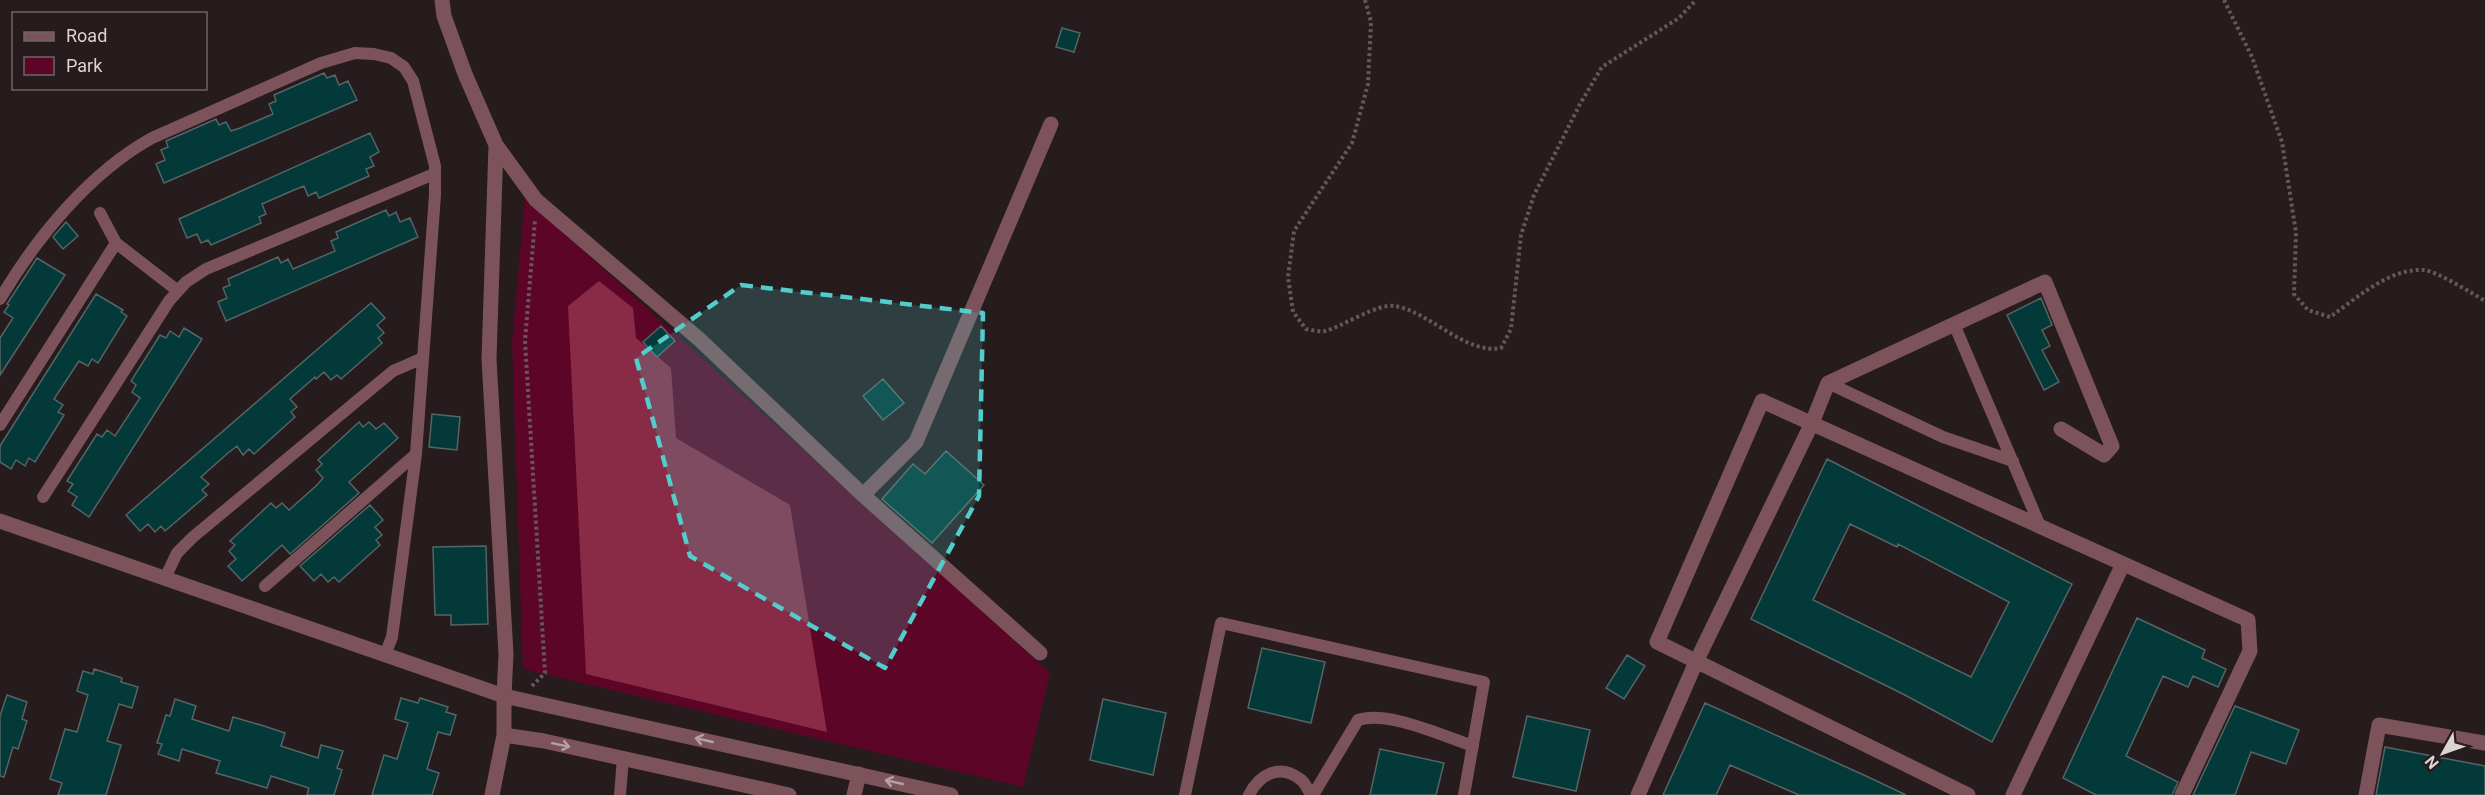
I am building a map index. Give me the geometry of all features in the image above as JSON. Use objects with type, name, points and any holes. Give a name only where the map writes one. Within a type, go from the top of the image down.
[{"type":"street","points":[[442,0],[444,16],[465,74],[496,145],[536,200],[699,339],[863,495],[1040,652]]},
{"type":"street","points":[[863,495],[916,442],[1051,124]]},
{"type":"street","points":[[492,795],[511,698],[506,654],[489,359],[496,145]]},
{"type":"street","points":[[1638,795],[1696,662],[1812,423],[1828,383],[2045,282],[2112,446],[2104,455],[2061,429]]},
{"type":"street","points":[[1968,795],[1657,642],[1762,401],[2248,620],[2250,651],[2182,795]]},
{"type":"street","points":[[0,521],[511,698],[951,795]]},
{"type":"street","points":[[2013,795],[2124,564]]},
{"type":"street","points":[[2366,795],[2379,725],[2485,743]]},
{"type":"street","points":[[504,735],[544,741],[789,795]]},
{"type":"street","points":[[854,795],[859,774]]},
{"type":"lane","points":[[0,298],[49,226],[133,148],[321,63],[355,52],[391,58],[404,67],[413,81],[435,166],[416,454],[392,637],[385,655]]},
{"type":"lane","points":[[43,497],[169,301],[186,282],[206,269],[434,174]]},
{"type":"lane","points":[[99,213],[116,243],[178,291]]},
{"type":"lane","points":[[0,425],[116,243]]},
{"type":"lane","points":[[1954,324],[2040,526]]},
{"type":"lane","points":[[165,578],[177,553],[193,537],[393,371],[423,358]]},
{"type":"lane","points":[[1828,383],[1943,437],[2013,461]]},
{"type":"lane","points":[[265,586],[416,454]]},
{"type":"lane","points":[[1185,795],[1221,622],[1484,682],[1464,795]]},
{"type":"lane","points":[[1249,795],[1257,780],[1271,772],[1288,773],[1302,779],[1312,795],[1358,720],[1369,716],[1394,721],[1473,746]]},
{"type":"lane","points":[[620,795],[623,758]]},
{"type":"path","points":[[1365,0],[1371,22],[1368,84],[1352,143],[1294,231],[1288,277],[1293,312],[1306,329],[1323,332],[1391,305],[1412,310],[1470,343],[1489,351],[1501,348],[1511,329],[1521,235],[1534,195],[1580,104],[1602,67],[1679,18],[1696,0]]},
{"type":"path","points":[[2224,0],[2252,57],[2282,142],[2296,233],[2294,294],[2308,310],[2330,317],[2388,277],[2425,270],[2470,291],[2485,301]]},
{"type":"path","points":[[511,698],[545,673],[525,341],[536,200]]},
{"type":"highlighted area","points":[[741,285],[983,313],[979,496],[885,668],[690,556],[636,358]]},
{"type":"green space","points":[[525,198],[1050,673],[1023,787],[523,669],[512,342]]},
{"type":"shaded area","points":[[599,281],[633,308],[636,338],[671,368],[676,438],[790,505],[827,732],[586,674],[568,306]]},
{"type":"building","points":[[1062,28],[1080,33],[1074,52],[1056,47]]},
{"type":"building","points":[[324,73],[327,78],[335,75],[339,85],[348,81],[357,100],[164,183],[156,164],[165,160],[161,150],[168,147],[166,141],[216,119],[219,125],[226,122],[231,131],[273,114],[269,104],[276,101],[274,95]]},
{"type":"building","points":[[370,133],[379,152],[370,157],[374,166],[366,169],[369,176],[319,198],[316,192],[308,196],[304,186],[294,190],[262,204],[266,214],[259,217],[261,223],[211,245],[208,240],[201,243],[197,234],[187,238],[179,219]]},
{"type":"building","points":[[386,210],[389,216],[396,212],[400,222],[410,218],[418,237],[226,321],[218,302],[227,298],[223,288],[230,285],[228,279],[278,257],[281,263],[288,259],[293,269],[335,251],[331,241],[338,238],[336,232]]},
{"type":"building","points":[[66,222],[78,236],[63,249],[53,237]]},
{"type":"building","points":[[37,258],[65,275],[0,375],[0,338],[13,318],[4,312]]},
{"type":"building","points":[[96,294],[123,310],[121,312],[127,316],[98,363],[92,359],[88,366],[79,361],[54,399],[63,405],[58,412],[64,415],[35,462],[29,458],[25,466],[16,460],[11,469],[0,462],[0,446]]},
{"type":"building","points":[[2041,298],[2052,325],[2042,330],[2050,346],[2042,350],[2059,382],[2044,390],[2007,315]]},
{"type":"building","points":[[371,303],[385,318],[377,325],[384,333],[378,338],[382,343],[341,379],[337,375],[331,380],[324,372],[316,379],[315,377],[290,399],[297,407],[291,412],[295,417],[254,454],[249,449],[243,455],[237,446],[228,453],[201,477],[209,484],[202,490],[207,495],[165,531],[161,526],[155,532],[148,524],[140,531],[126,515]]},
{"type":"building","points":[[661,326],[675,341],[657,357],[643,342]]},
{"type":"building","points":[[184,328],[202,339],[89,517],[72,505],[77,497],[68,491],[73,484],[67,481],[97,434],[102,437],[107,430],[115,436],[140,398],[132,392],[136,385],[131,381],[160,335],[166,338],[170,331],[179,337]]},
{"type":"building","points":[[883,379],[904,403],[883,420],[863,396]]},
{"type":"building","points":[[432,414],[460,417],[457,450],[429,447]]},
{"type":"building","points":[[359,422],[363,427],[369,422],[376,429],[384,423],[398,438],[349,482],[359,493],[290,554],[282,545],[242,581],[228,566],[236,559],[229,551],[235,545],[230,541],[271,503],[276,508],[282,503],[289,510],[317,485],[323,478],[316,470],[322,464],[318,460]]},
{"type":"building","points":[[946,451],[984,485],[932,543],[882,499],[913,464],[925,474]]},
{"type":"building","points":[[1827,459],[2072,584],[1992,742],[1903,694],[1751,619]],"holes":[[[1850,524],[1897,547],[1898,544],[2009,602],[1971,677],[1813,600]]]},
{"type":"building","points":[[370,505],[383,520],[375,527],[382,535],[376,540],[380,545],[339,582],[334,577],[328,582],[321,574],[314,581],[300,566]]},
{"type":"building","points":[[486,546],[488,624],[451,625],[451,615],[435,615],[433,547]]},
{"type":"building","points":[[2137,618],[2205,650],[2202,658],[2226,669],[2218,687],[2193,676],[2188,687],[2163,676],[2126,756],[2178,782],[2172,795],[2096,795],[2063,778]]},
{"type":"building","points":[[1262,648],[1325,662],[1311,723],[1248,708]]},
{"type":"building","points":[[1627,655],[1645,666],[1624,699],[1606,688]]},
{"type":"building","points":[[94,669],[122,678],[121,682],[138,687],[132,708],[119,704],[107,741],[121,745],[106,795],[58,795],[62,783],[50,779],[65,729],[77,732],[88,695],[77,691],[83,671],[93,674]]},
{"type":"building","points":[[7,695],[27,702],[22,719],[27,721],[18,749],[13,747],[4,777],[0,776],[0,716]]},
{"type":"building","points":[[401,698],[418,703],[420,698],[448,707],[446,712],[456,715],[450,735],[438,732],[427,769],[439,773],[432,795],[372,795],[384,755],[397,759],[408,723],[395,719]]},
{"type":"building","points":[[175,699],[196,706],[192,719],[229,731],[233,717],[285,733],[281,746],[318,758],[321,745],[343,751],[337,768],[342,770],[334,795],[307,795],[309,788],[271,776],[267,788],[216,773],[220,761],[182,749],[179,761],[158,754],[162,744],[157,743],[166,715],[170,716]]},
{"type":"building","points":[[1103,699],[1166,713],[1153,775],[1090,760]]},
{"type":"building","points":[[1705,703],[1906,795],[1799,795],[1730,765],[1716,795],[1663,795]]},
{"type":"building","points":[[2235,706],[2299,730],[2286,764],[2251,752],[2235,795],[2193,795]]},
{"type":"building","points":[[1527,716],[1590,730],[1576,791],[1513,777]]},
{"type":"building","points":[[2385,747],[2485,766],[2485,795],[2376,795]]},
{"type":"building","points":[[1380,749],[1444,763],[1436,795],[1370,795]]}]
